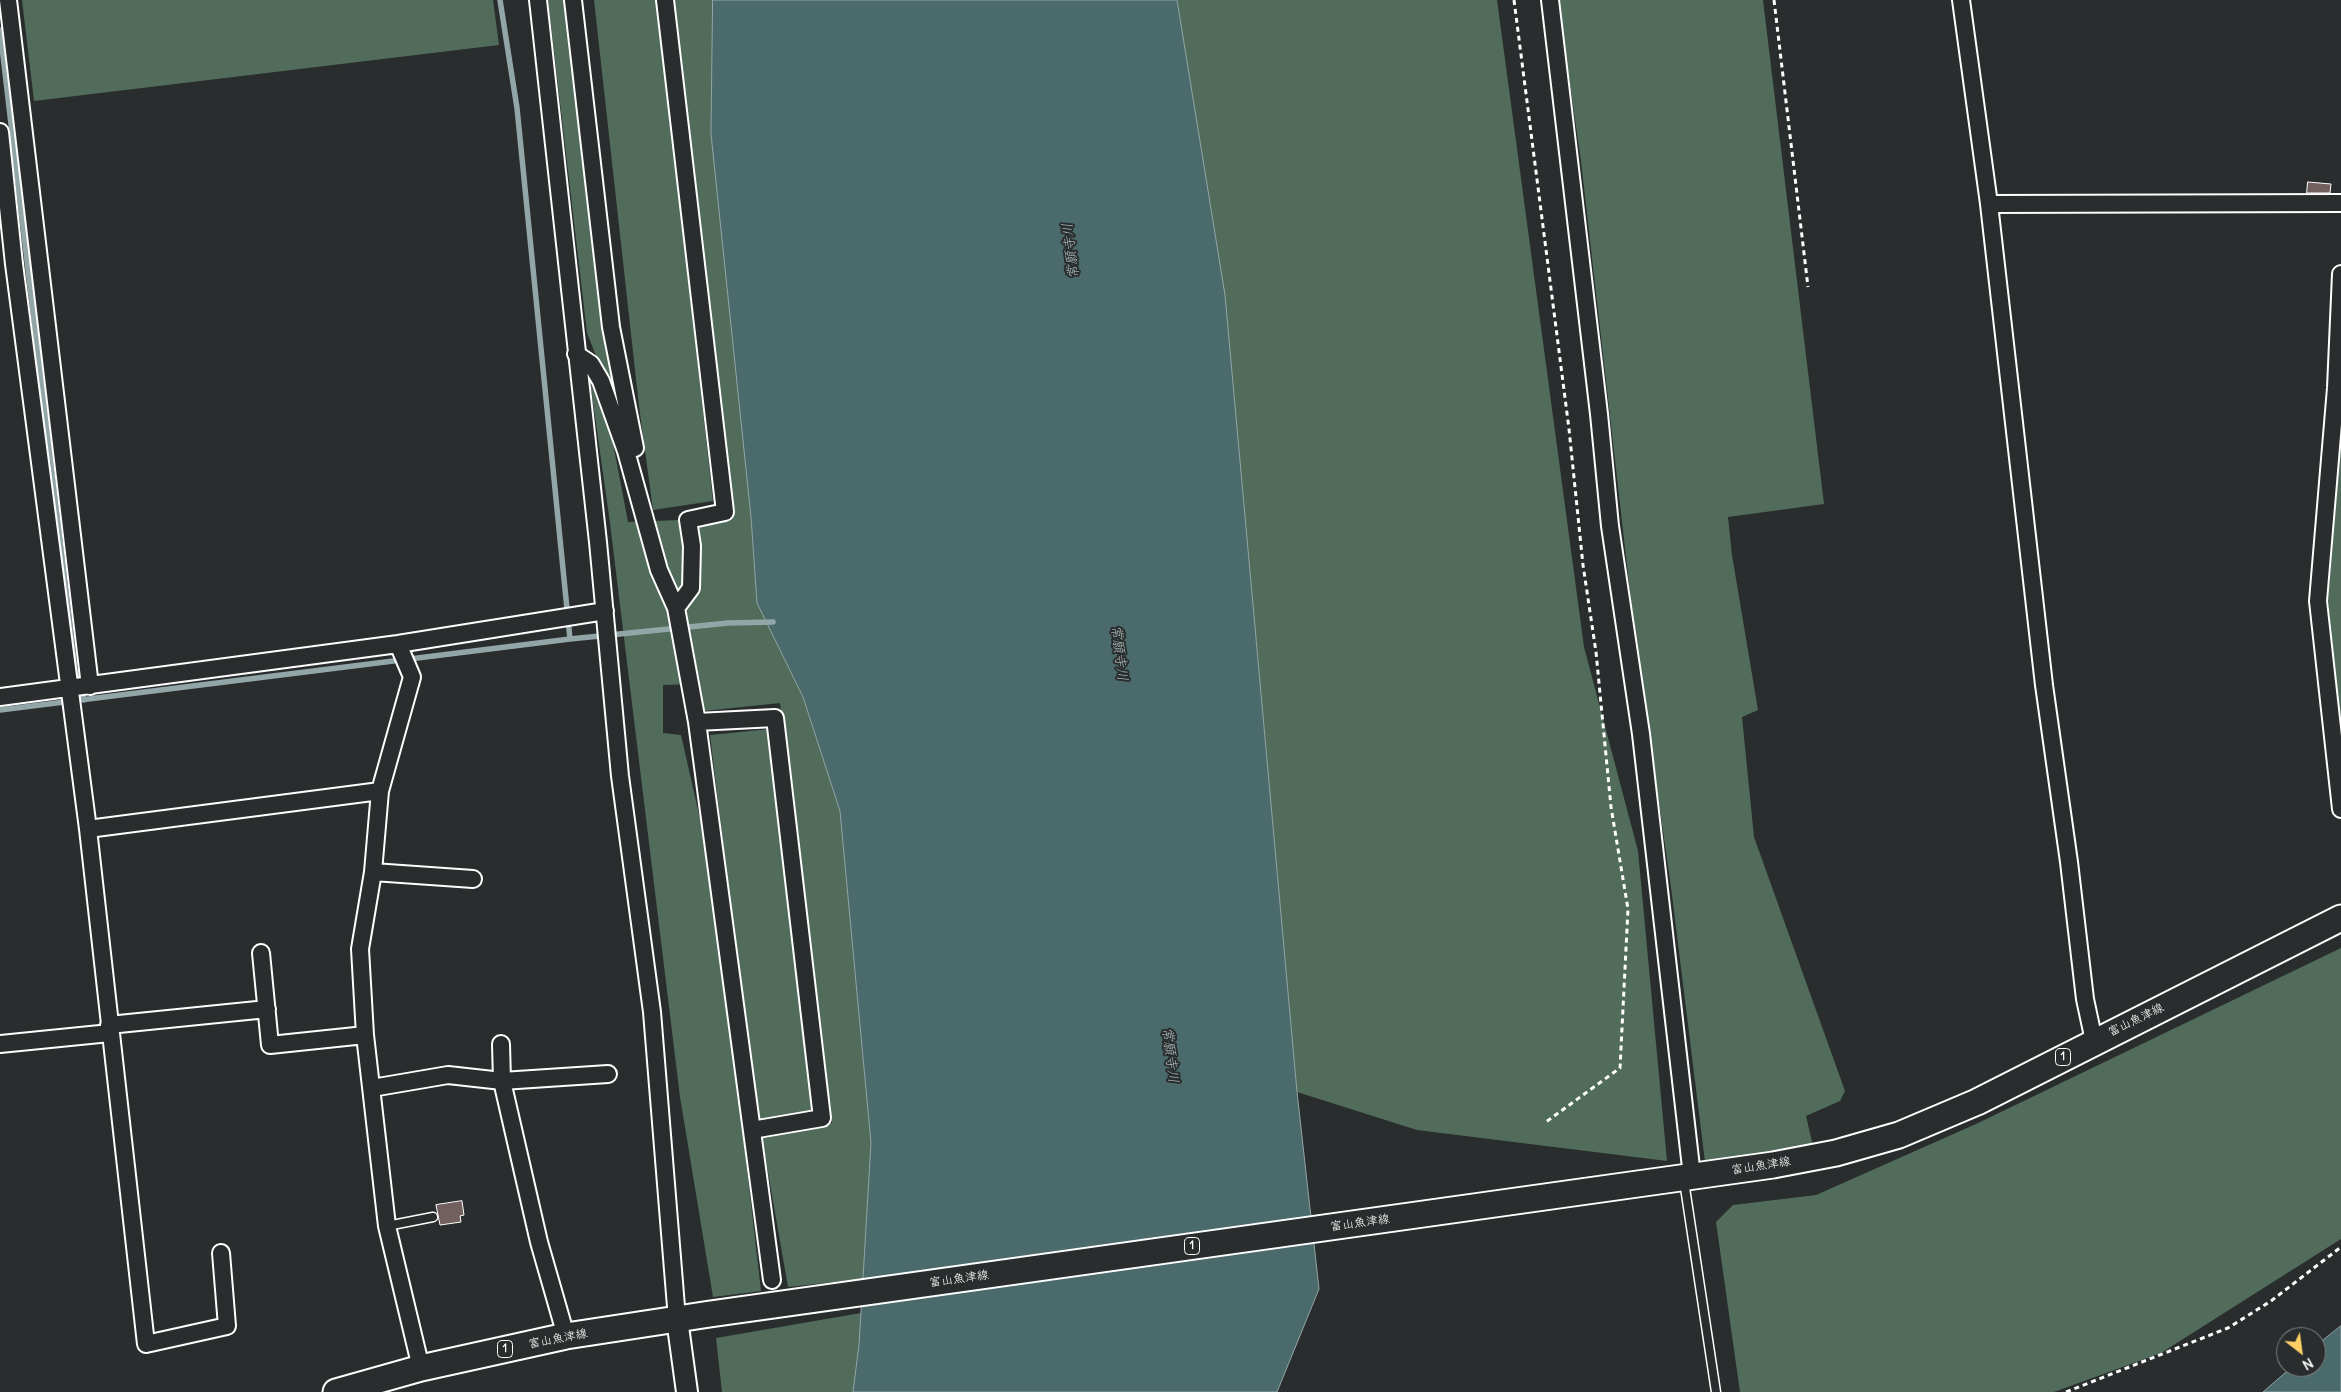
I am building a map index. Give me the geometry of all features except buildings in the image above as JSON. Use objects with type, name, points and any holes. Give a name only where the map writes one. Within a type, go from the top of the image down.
[{"type":"main road","name":"富山魚津線","points":[[336,1392],[421,1368],[566,1336],[710,1314],[1683,1178],[1773,1165],[1836,1153],[1899,1135],[1977,1102],[2094,1041],[2341,918]]},
{"type":"street","points":[[8,0],[90,686]]},
{"type":"street","points":[[538,0],[605,611],[620,776],[652,1012],[677,1319],[687,1392]]},
{"type":"street","points":[[572,0],[610,327],[635,448],[626,451]]},
{"type":"street","points":[[665,0],[725,512],[688,520],[692,546],[691,588],[676,608]]},
{"type":"street","points":[[1550,0],[1599,414],[1610,526],[1641,734],[1683,1178]]},
{"type":"street","points":[[1961,0],[1989,204],[2044,685],[2069,862],[2085,999],[2094,1041]]},
{"type":"street","points":[[0,132],[88,829],[146,1344],[227,1326],[220,1253]]},
{"type":"street","points":[[1989,204],[2341,202]]},
{"type":"street","points":[[2341,274],[2336,388],[2318,601],[2341,809]]},
{"type":"street","points":[[576,354],[591,364],[601,381],[626,451],[659,570],[676,608],[697,722],[772,1280]]},
{"type":"street","points":[[0,697],[398,644],[605,611]]},
{"type":"street","points":[[398,644],[412,677],[380,791],[373,872],[360,949],[365,1035],[387,1226],[421,1368]]},
{"type":"street","points":[[697,722],[775,718],[822,1118],[752,1130]]},
{"type":"street","points":[[88,829],[380,791]]},
{"type":"street","points":[[373,872],[473,880]]},
{"type":"street","points":[[261,953],[270,1046],[365,1035]]},
{"type":"street","points":[[0,1044],[266,1009]]},
{"type":"street","points":[[501,1044],[502,1081],[539,1242],[566,1336]]},
{"type":"street","points":[[372,1088],[448,1075],[502,1081],[608,1074]]},
{"type":"lane","points":[[1683,1178],[1716,1392]]},
{"type":"lane","points":[[387,1226],[433,1217]]},
{"type":"path","points":[[1514,0],[1569,429],[1583,565],[1596,652],[1611,806],[1628,909],[1620,1068],[1546,1122]]},
{"type":"path","points":[[1774,0],[1808,287]]},
{"type":"path","points":[[2066,1392],[2228,1328],[2271,1301],[2341,1246]]},
{"type":"green space","points":[[22,0],[493,0],[499,45],[34,101]]},
{"type":"green space","points":[[548,0],[566,0],[573,83],[621,419],[587,333]]},
{"type":"green space","points":[[594,0],[657,0],[713,501],[653,510],[639,406]]},
{"type":"green space","points":[[674,0],[713,0],[757,602],[803,697],[840,811],[871,1143],[863,1279],[788,1287],[762,1138],[832,1123],[780,703],[704,711],[699,684],[663,685],[663,733],[681,735],[706,845],[726,985],[761,1291],[713,1297],[680,1097],[610,523],[590,381],[612,438],[628,522],[730,518]]},
{"type":"green space","points":[[1177,0],[1497,0],[1584,647],[1638,851],[1667,1161],[1417,1130],[1297,1092],[1226,308]]},
{"type":"green space","points":[[1558,0],[1763,0],[1824,504],[1728,517],[1732,555],[1758,710],[1742,717],[1754,837],[1845,1091],[1840,1101],[1806,1116],[1813,1146],[1705,1162],[1671,887],[1634,627],[1581,161]]},
{"type":"green space","points":[[2341,439],[2341,746],[2328,599]]},
{"type":"green space","points":[[770,729],[816,1110],[757,1121],[710,735]]},
{"type":"green space","points":[[2341,948],[2341,1239],[2161,1353],[2054,1392],[1740,1392],[1716,1222],[1733,1205],[1816,1195],[1976,1124]]},
{"type":"green space","points":[[861,1313],[853,1392],[722,1392],[716,1338]]},
{"type":"water","name":"常願寺川","points":[[713,0],[1177,0],[1225,295],[1297,1092],[1319,1289],[1277,1392],[853,1392],[859,1345],[871,1143],[840,811],[803,697],[757,603],[751,517],[711,134]]},
{"type":"water","points":[[2341,1326],[2341,1392],[2263,1392],[2280,1377],[2326,1377],[2326,1338]]},
{"type":"waterway","points":[[500,0],[517,108],[570,639]]},
{"type":"waterway","points":[[0,30],[75,670],[84,700]]},
{"type":"waterway","points":[[0,710],[570,639],[728,623],[773,622]]}]
